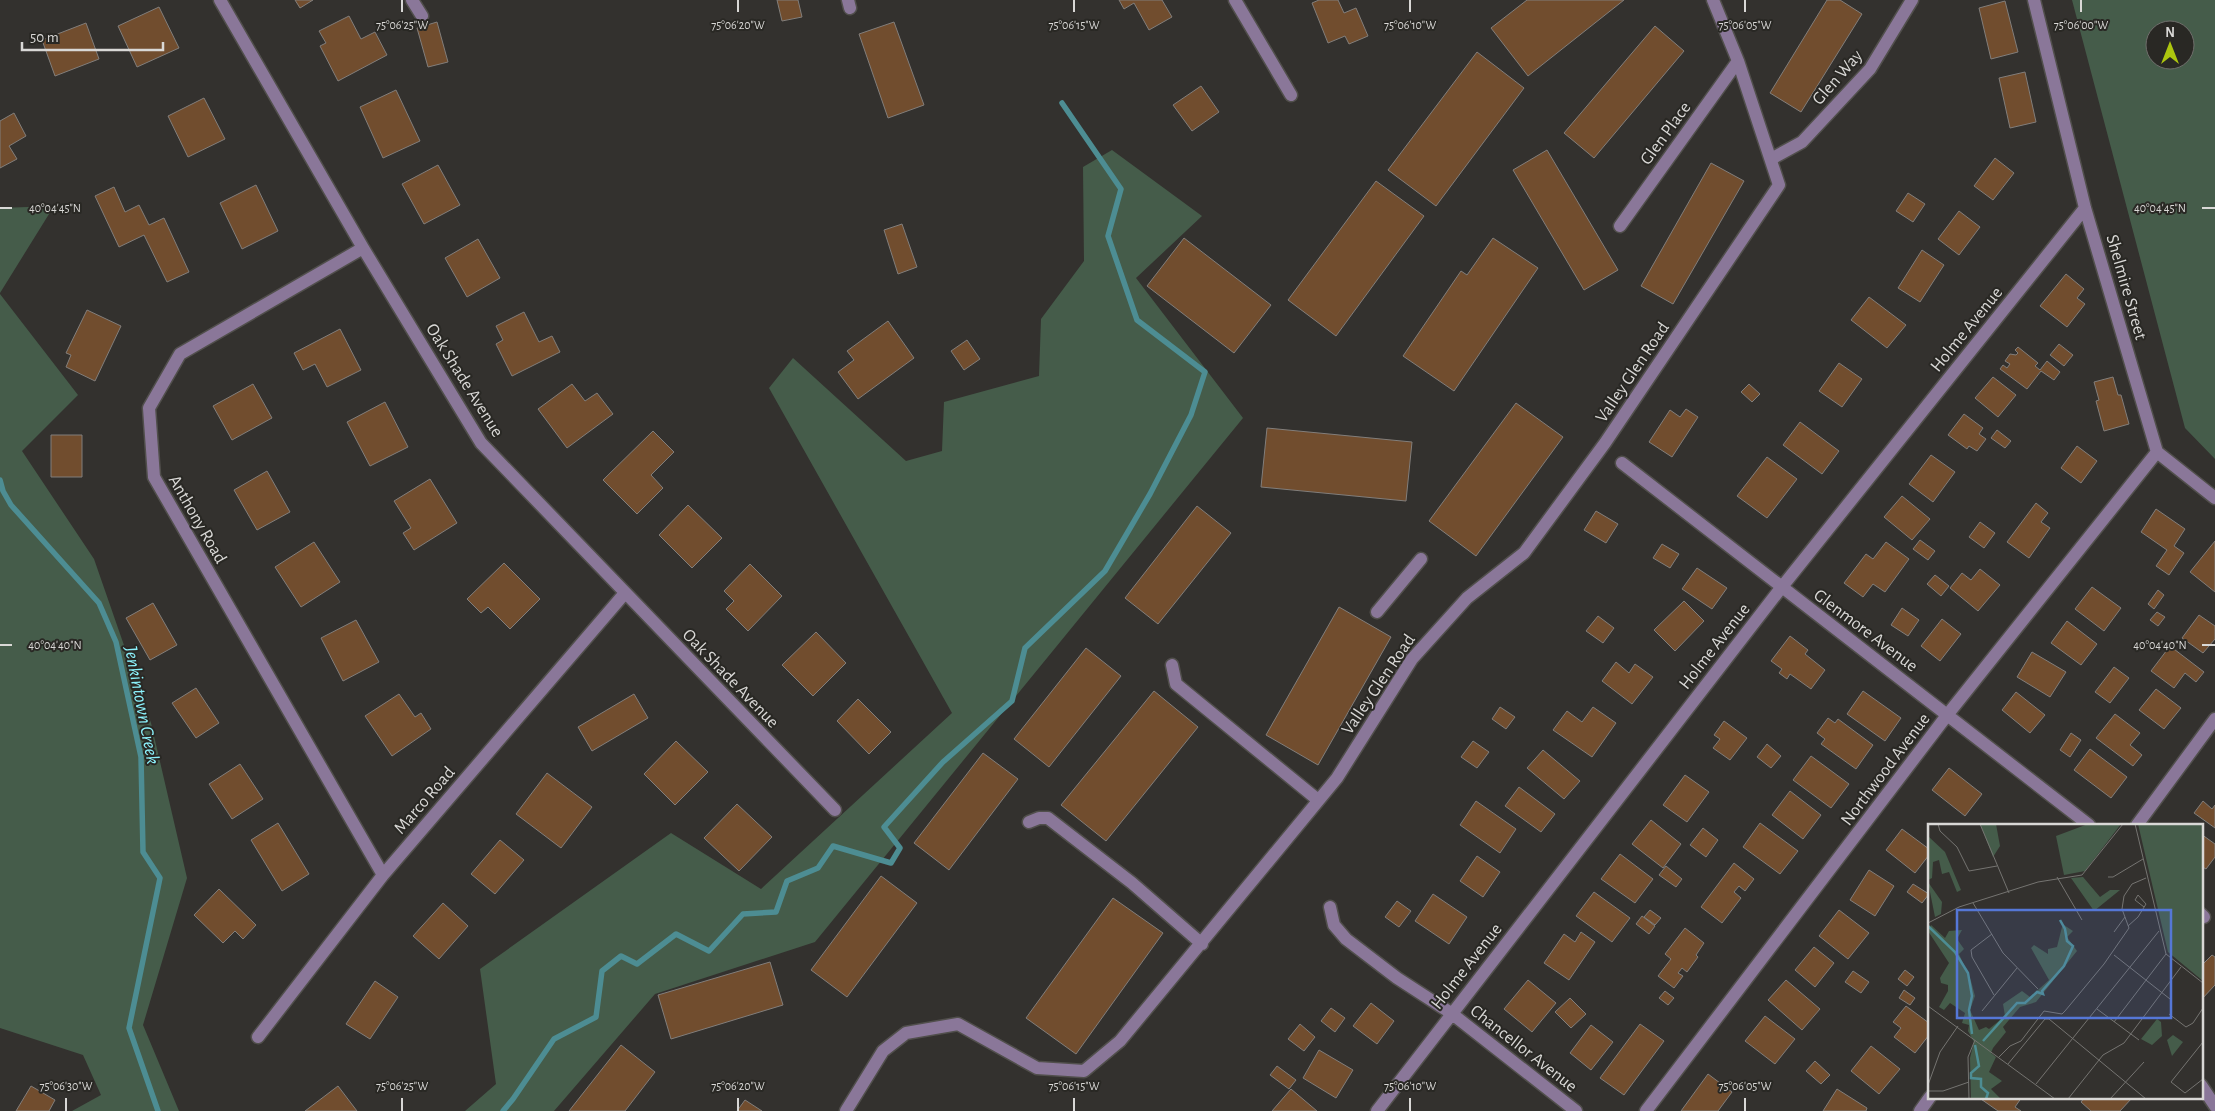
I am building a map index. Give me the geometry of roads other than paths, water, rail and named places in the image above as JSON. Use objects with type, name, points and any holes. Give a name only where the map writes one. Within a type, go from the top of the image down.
[{"type":"street","name":"Oak Shade Avenue","points":[[220,0],[363,248],[481,443],[834,810]]},
{"type":"street","points":[[412,0],[422,16]]},
{"type":"street","points":[[1235,0],[1291,95]]},
{"type":"street","name":"Valley Glen Road","points":[[846,1111],[883,1051],[906,1033],[958,1024],[1037,1068],[1084,1071],[1120,1041],[1202,944],[1337,778],[1412,659],[1467,598],[1524,553],[1605,443],[1779,185],[1738,61],[1712,0]]},
{"type":"street","name":"Glen Way","points":[[1771,159],[1802,142],[1870,69],[1912,0]]},
{"type":"street","name":"Shelmire Street","points":[[2034,0],[2086,208],[2157,452]]},
{"type":"street","name":"Glen Place","points":[[1620,226],[1738,61]]},
{"type":"street","name":"Holme Avenue","points":[[1377,1111],[1781,588],[2086,208]]},
{"type":"street","name":"Anthony Road","points":[[363,248],[180,354],[149,408],[154,477],[383,875]]},
{"type":"street","points":[[2157,452],[2215,498]]},
{"type":"street","name":"Northwood Avenue","points":[[1646,1111],[1948,714],[2157,452]]},
{"type":"street","name":"Glenmore Avenue","points":[[1622,463],[2088,824]]},
{"type":"street","points":[[1377,612],[1421,559]]},
{"type":"street","name":"Marco Road","points":[[258,1036],[383,875],[625,593]]},
{"type":"street","points":[[1172,666],[1176,684],[1318,800]]},
{"type":"street","points":[[2138,824],[2215,719]]},
{"type":"street","points":[[1029,822],[1039,818],[1048,818],[1132,883],[1202,944]]},
{"type":"street","name":"Chancellor Avenue","points":[[1330,907],[1334,925],[1346,939],[1397,978],[1451,1013],[1576,1111]]},
{"type":"street","points":[[2202,1086],[2215,1106]]},
{"type":"street","points":[[1920,1111],[1929,1098]]},
{"type":"waterway","points":[[503,1111],[554,1039],[596,1017],[602,971],[621,956],[637,964],[676,934],[709,951],[743,914],[776,912],[787,881],[818,868],[833,846],[891,863],[900,848],[884,827],[943,762],[1012,701],[1025,648],[1105,571],[1150,494],[1191,415],[1205,372],[1137,320],[1108,236],[1121,189],[1062,103]]},
{"type":"waterway","name":"Jenkintown Creek","points":[[0,480],[3,491],[11,505],[99,603],[116,642],[141,757],[143,852],[160,878],[129,1028],[158,1111]]}]
